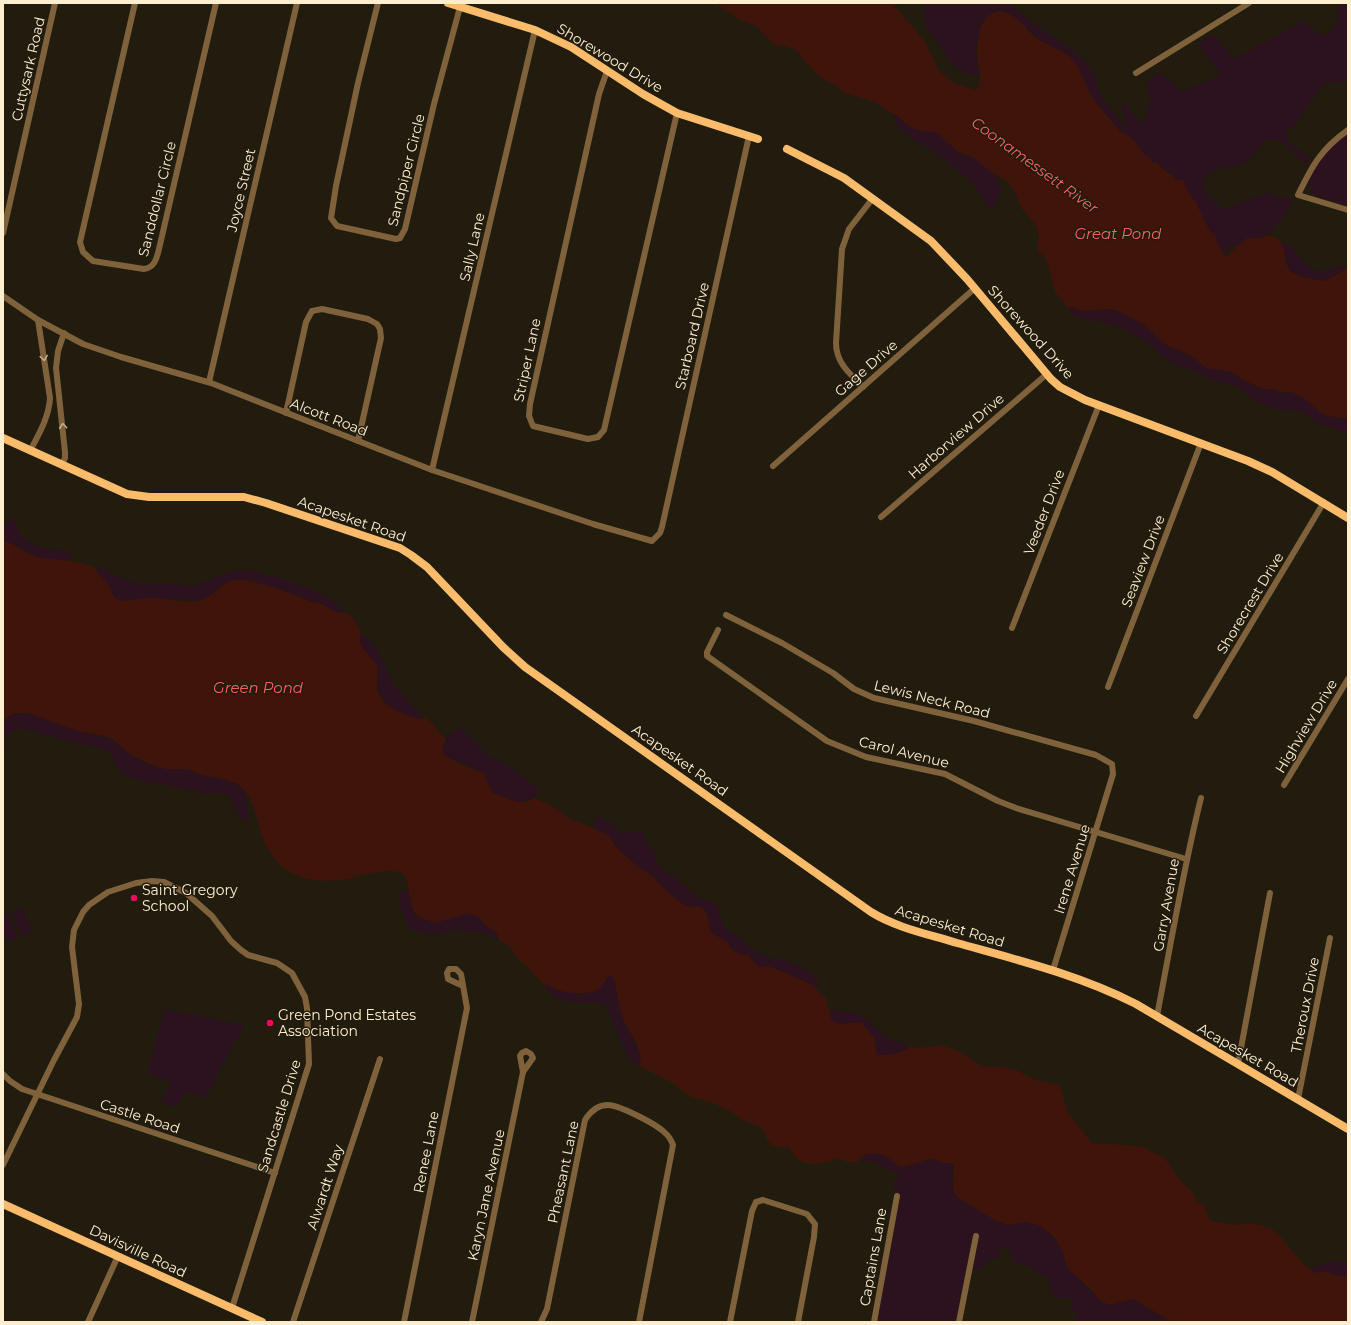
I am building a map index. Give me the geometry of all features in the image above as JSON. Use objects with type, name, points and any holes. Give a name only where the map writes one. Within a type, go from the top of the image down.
[{"type":"main road","name":"Shorewood Drive","points":[[448,3],[535,30],[570,47],[676,113],[758,139]]},
{"type":"main road","name":"Shorewood Drive","points":[[787,149],[844,178],[931,241],[975,288],[1047,374],[1060,387],[1099,405],[1201,443],[1272,472],[1324,502],[1348,518]]},
{"type":"main road","name":"Acapesket Road","points":[[3,438],[127,494],[149,497],[244,497],[295,512],[406,551],[427,567],[503,647],[525,667],[871,912],[899,926],[1053,970],[1103,988],[1157,1016],[1348,1129]]},
{"type":"main road","name":"Davisville Road","points":[[3,1204],[262,1322]]},
{"type":"street","name":"Cuttysark Road","points":[[3,233],[55,3]]},
{"type":"street","name":"Sanddollar Circle","points":[[135,3],[80,242],[83,252],[93,261],[144,269],[148,269],[154,264],[159,249],[216,3]]},
{"type":"street","name":"Joyce Street","points":[[209,382],[297,3]]},
{"type":"street","name":"Sandpiper Circle","points":[[378,3],[358,82],[336,186],[331,218],[337,226],[396,239],[400,238],[405,229],[434,104],[460,7]]},
{"type":"street","points":[[1136,73],[1249,3]]},
{"type":"street","name":"Sally Lane","points":[[432,470],[535,30]]},
{"type":"street","name":"Striper Lane","points":[[607,71],[599,94],[530,404],[528,416],[533,426],[588,439],[598,437],[604,430],[676,113]]},
{"type":"street","points":[[1348,130],[1335,139],[1322,152],[1314,163],[1298,195],[1348,210]]},
{"type":"street","name":"Starboard Drive","points":[[655,539],[662,527],[749,136]]},
{"type":"street","points":[[863,387],[840,363],[837,357],[836,344],[842,250],[849,229],[873,198]]},
{"type":"street","name":"Gage Drive","points":[[773,466],[975,288]]},
{"type":"street","name":"Alcott Road","points":[[3,296],[38,320],[83,344],[209,382],[432,470],[593,524],[650,541],[655,539]]},
{"type":"street","points":[[286,413],[306,322],[312,311],[322,308],[368,319],[377,324],[380,329],[381,338],[358,441]]},
{"type":"street","points":[[30,451],[50,408],[50,398],[38,320]]},
{"type":"street","points":[[62,464],[65,458],[65,452],[56,368],[58,351],[64,333]]},
{"type":"street","name":"Harborview Drive","points":[[881,516],[1047,374]]},
{"type":"street","name":"Veeder Drive","points":[[1012,628],[1099,405]]},
{"type":"street","name":"Seaview Drive","points":[[1108,687],[1201,443]]},
{"type":"street","name":"Shorecrest Drive","points":[[1196,716],[1324,502]]},
{"type":"street","name":"Lewis Neck Road","points":[[726,615],[782,643],[868,696],[974,721],[1096,754],[1112,764],[1113,774]]},
{"type":"street","name":"Carol Avenue","points":[[718,630],[707,652],[707,656],[827,741],[866,757],[945,774],[998,801],[1047,819],[1186,859]]},
{"type":"street","name":"Highview Drive","points":[[1284,785],[1348,679]]},
{"type":"street","name":"Irene Avenue","points":[[1053,970],[1113,774]]},
{"type":"street","name":"Garry Avenue","points":[[1157,1016],[1186,859],[1201,798]]},
{"type":"street","name":"Sandcastle Drive","points":[[3,1165],[37,1094],[77,1017],[79,1004],[72,947],[74,930],[83,912],[95,901],[115,890],[136,883],[152,881],[168,884],[186,893],[212,916],[231,941],[241,950],[248,955],[277,963],[292,972],[305,997],[310,1051],[309,1064],[232,1308]]},
{"type":"street","points":[[1238,1064],[1270,893]]},
{"type":"street","name":"Theroux Drive","points":[[1298,1099],[1330,938]]},
{"type":"street","name":"Renee Lane","points":[[404,1322],[467,1008],[463,986]]},
{"type":"street","name":"Alwardt Way","points":[[293,1322],[380,1059]]},
{"type":"street","name":"Karyn Jane Avenue","points":[[472,1322],[523,1072]]},
{"type":"street","name":"Castle Road","points":[[3,1074],[10,1082],[22,1089],[275,1173]]},
{"type":"street","name":"Pheasant Lane","points":[[541,1322],[547,1309],[585,1120],[596,1108],[607,1105],[618,1107],[662,1130],[671,1140],[673,1145],[639,1322]]},
{"type":"street","name":"Captains Lane","points":[[874,1322],[897,1196]]},
{"type":"street","points":[[730,1322],[752,1211],[756,1202],[763,1200],[807,1214],[815,1224],[814,1237],[798,1322]]},
{"type":"street","points":[[959,1322],[976,1236]]},
{"type":"street","points":[[88,1322],[118,1256]]},
{"type":"shaded area","points":[[923,3],[1007,3],[1013,6],[1036,25],[1075,52],[1091,68],[1097,78],[1100,94],[1126,131],[1121,99],[1138,121],[1148,119],[1145,113],[1150,104],[1146,83],[1159,72],[1182,92],[1221,75],[1198,44],[1212,34],[1234,59],[1303,21],[1323,36],[1337,25],[1339,3],[1348,3],[1348,81],[1325,83],[1292,127],[1286,131],[1289,142],[1310,158],[1307,164],[1295,156],[1296,152],[1293,153],[1280,140],[1265,141],[1244,164],[1216,169],[1203,180],[1206,193],[1221,208],[1226,208],[1267,193],[1284,198],[1290,198],[1292,203],[1279,222],[1268,233],[1255,239],[1247,238],[1239,245],[1234,245],[1225,251],[1219,247],[1215,234],[1212,233],[1203,219],[1203,215],[1196,206],[1197,203],[1189,196],[1186,188],[1152,163],[1137,144],[1118,129],[1092,96],[1077,66],[1067,55],[1036,37],[1012,15],[999,11],[991,13],[986,18],[981,25],[978,34],[976,53],[980,75],[966,73],[950,61],[927,30]]},
{"type":"shaded area","points":[[892,113],[898,116],[907,125],[919,131],[937,133],[960,154],[972,157],[995,175],[1002,190],[998,201],[990,210],[971,181],[937,154],[900,129]]},
{"type":"shaded area","points":[[1348,134],[1348,207],[1314,195],[1309,188],[1309,179],[1313,170],[1326,153]]},
{"type":"shaded area","points":[[1281,242],[1292,247],[1309,267],[1315,270],[1325,271],[1343,266],[1346,269],[1325,281],[1310,279],[1294,273],[1288,266]]},
{"type":"shaded area","points":[[1074,306],[1082,311],[1110,309],[1120,312],[1143,324],[1166,345],[1190,355],[1206,368],[1231,372],[1247,382],[1264,389],[1275,389],[1280,393],[1286,392],[1298,395],[1323,414],[1348,419],[1348,434],[1319,425],[1303,412],[1272,408],[1260,404],[1237,387],[1210,380],[1201,374],[1171,363],[1147,343],[1117,325],[1073,316],[1068,308]]},
{"type":"shaded area","points":[[12,519],[15,520],[17,529],[23,538],[29,542],[41,547],[69,552],[74,560],[38,558],[11,543],[3,542],[3,528]]},
{"type":"shaded area","points":[[95,567],[107,570],[133,583],[178,584],[191,586],[233,571],[250,571],[278,577],[325,595],[340,606],[344,613],[331,610],[326,606],[307,601],[300,596],[267,587],[254,581],[241,580],[227,582],[211,595],[201,600],[148,598],[125,601],[115,598],[107,583],[96,571]]},
{"type":"shaded area","points":[[361,632],[377,649],[393,684],[423,717],[420,719],[411,717],[394,709],[380,696],[377,684],[377,668],[362,648],[360,638]]},
{"type":"shaded area","points":[[16,713],[36,715],[83,733],[112,739],[135,758],[150,765],[165,769],[187,769],[201,775],[219,778],[238,784],[246,794],[249,819],[247,823],[234,810],[229,795],[219,793],[205,794],[187,789],[133,779],[123,774],[116,766],[110,754],[99,747],[70,742],[24,729],[15,730],[6,736],[3,752],[3,719]]},
{"type":"shaded area","points":[[458,728],[464,730],[490,757],[500,761],[541,790],[530,800],[517,802],[492,792],[484,773],[444,755],[443,750],[446,739]]},
{"type":"shaded area","points":[[596,812],[600,818],[611,823],[621,833],[638,831],[643,832],[648,846],[655,852],[658,864],[664,872],[674,876],[699,898],[713,902],[718,907],[724,928],[759,953],[789,962],[811,973],[818,979],[817,988],[775,969],[758,966],[748,955],[737,954],[710,930],[707,915],[695,906],[686,906],[675,898],[663,888],[653,876],[640,869],[620,851],[607,834],[594,828]]},
{"type":"shaded area","points":[[400,890],[408,891],[413,912],[422,919],[429,921],[469,914],[477,916],[496,932],[499,940],[479,931],[478,933],[456,929],[434,935],[410,929],[401,910],[399,899]]},
{"type":"shaded area","points":[[23,908],[32,932],[21,936],[12,912]]},
{"type":"shaded area","points":[[9,914],[18,938],[7,942],[3,933],[3,916]]},
{"type":"shaded area","points":[[609,976],[612,976],[614,979],[622,1016],[638,1048],[640,1054],[640,1067],[628,1056],[604,1004],[561,1000],[548,992],[544,985],[546,984],[557,990],[584,994],[598,989]]},
{"type":"shaded area","points":[[164,1009],[244,1025],[205,1098],[186,1091],[176,1107],[161,1101],[172,1083],[148,1074]]},
{"type":"shaded area","points":[[830,1009],[855,1013],[866,1018],[888,1039],[911,1046],[900,1052],[878,1055],[876,1052],[875,1038],[855,1022],[840,1024],[832,1021]]},
{"type":"shaded area","points":[[869,1153],[879,1153],[903,1167],[930,1159],[943,1163],[953,1163],[952,1184],[954,1193],[965,1204],[980,1210],[997,1221],[1009,1225],[1026,1222],[1041,1226],[1054,1237],[1062,1250],[1066,1265],[1071,1272],[1092,1292],[1138,1300],[1142,1305],[1172,1322],[1152,1322],[1148,1319],[1147,1322],[1076,1322],[1078,1312],[1072,1311],[1071,1298],[1056,1298],[1049,1290],[1051,1277],[1039,1274],[1030,1266],[1019,1265],[1011,1257],[1009,1248],[1002,1247],[999,1251],[999,1256],[988,1261],[979,1270],[972,1269],[979,1238],[974,1234],[972,1236],[956,1322],[877,1322],[901,1195],[893,1188],[899,1174],[870,1161],[859,1162],[864,1155]]},
{"type":"shaded area","points":[[1327,1262],[1348,1262],[1348,1276],[1314,1273],[1310,1268]]},
{"type":"water","name":"Great Pond","points":[[714,3],[892,3],[923,39],[938,69],[952,82],[975,90],[978,87],[980,77],[977,42],[985,20],[990,14],[996,12],[1004,12],[1013,16],[1037,38],[1064,53],[1073,60],[1079,68],[1088,90],[1096,103],[1120,131],[1131,137],[1144,154],[1151,158],[1152,163],[1157,162],[1165,171],[1167,170],[1167,173],[1172,174],[1174,179],[1185,181],[1187,190],[1197,204],[1203,215],[1203,219],[1212,233],[1215,234],[1219,247],[1226,257],[1247,238],[1260,238],[1268,236],[1275,237],[1279,240],[1284,251],[1288,268],[1299,276],[1325,281],[1348,268],[1348,419],[1323,414],[1298,395],[1286,392],[1280,393],[1275,389],[1264,389],[1247,382],[1231,372],[1206,368],[1190,355],[1166,345],[1143,324],[1120,312],[1110,309],[1082,311],[1074,307],[1068,308],[1055,292],[1048,265],[1043,255],[1037,248],[1039,235],[1035,224],[1021,208],[1016,193],[1006,180],[995,175],[972,157],[958,152],[937,133],[914,129],[907,125],[898,116],[872,101],[842,92],[837,86],[818,76],[796,50],[781,45],[774,45],[756,26],[736,18]]},
{"type":"water","name":"Green Pond","points":[[7,541],[29,554],[38,557],[75,562],[95,567],[96,571],[107,583],[115,598],[119,600],[128,601],[144,598],[155,598],[189,602],[202,600],[230,581],[242,580],[271,587],[309,601],[325,605],[334,611],[350,615],[361,632],[360,638],[362,647],[377,666],[377,688],[382,700],[392,708],[404,714],[417,719],[427,718],[446,739],[442,747],[444,755],[466,767],[484,773],[492,792],[517,802],[525,802],[535,798],[557,809],[569,818],[607,834],[620,851],[641,869],[653,876],[663,888],[675,898],[686,906],[702,907],[707,915],[711,932],[726,941],[733,950],[741,954],[748,955],[758,966],[772,967],[811,984],[826,998],[832,1021],[840,1024],[861,1022],[875,1038],[876,1052],[878,1055],[900,1052],[911,1046],[916,1048],[942,1045],[956,1050],[985,1067],[1004,1067],[1019,1071],[1030,1078],[1058,1085],[1062,1091],[1067,1112],[1093,1144],[1120,1144],[1147,1148],[1163,1156],[1180,1180],[1194,1193],[1197,1202],[1204,1205],[1211,1221],[1236,1225],[1251,1223],[1271,1228],[1280,1236],[1306,1267],[1310,1268],[1314,1273],[1323,1271],[1338,1276],[1348,1276],[1348,1322],[1172,1322],[1133,1299],[1110,1305],[1100,1301],[1091,1289],[1071,1272],[1066,1265],[1062,1250],[1054,1237],[1041,1226],[1026,1222],[1009,1225],[996,1221],[958,1198],[955,1194],[953,1185],[953,1163],[943,1163],[930,1159],[903,1167],[897,1165],[886,1156],[874,1153],[864,1155],[857,1162],[847,1162],[837,1158],[818,1164],[803,1162],[796,1157],[788,1147],[782,1148],[771,1145],[763,1130],[758,1126],[744,1121],[730,1111],[710,1102],[691,1097],[671,1082],[640,1067],[640,1054],[624,1021],[612,976],[609,976],[599,989],[590,993],[567,992],[557,990],[546,984],[544,985],[526,965],[519,960],[509,946],[499,940],[496,932],[485,925],[478,916],[466,914],[435,923],[421,918],[412,908],[407,881],[403,873],[383,871],[352,878],[325,881],[300,877],[289,872],[271,854],[262,836],[250,797],[238,784],[219,778],[201,775],[187,769],[165,769],[150,764],[132,756],[112,739],[105,736],[77,731],[28,713],[16,713],[3,719],[3,542]]},
{"type":"place","name":"Saint Gregory School","points":[[134,898]]},
{"type":"place","name":"Green Pond Estates Association","points":[[270,1023]]},
{"type":"water label","name":"Coonamessett River","points":[[1035,165]]}]
